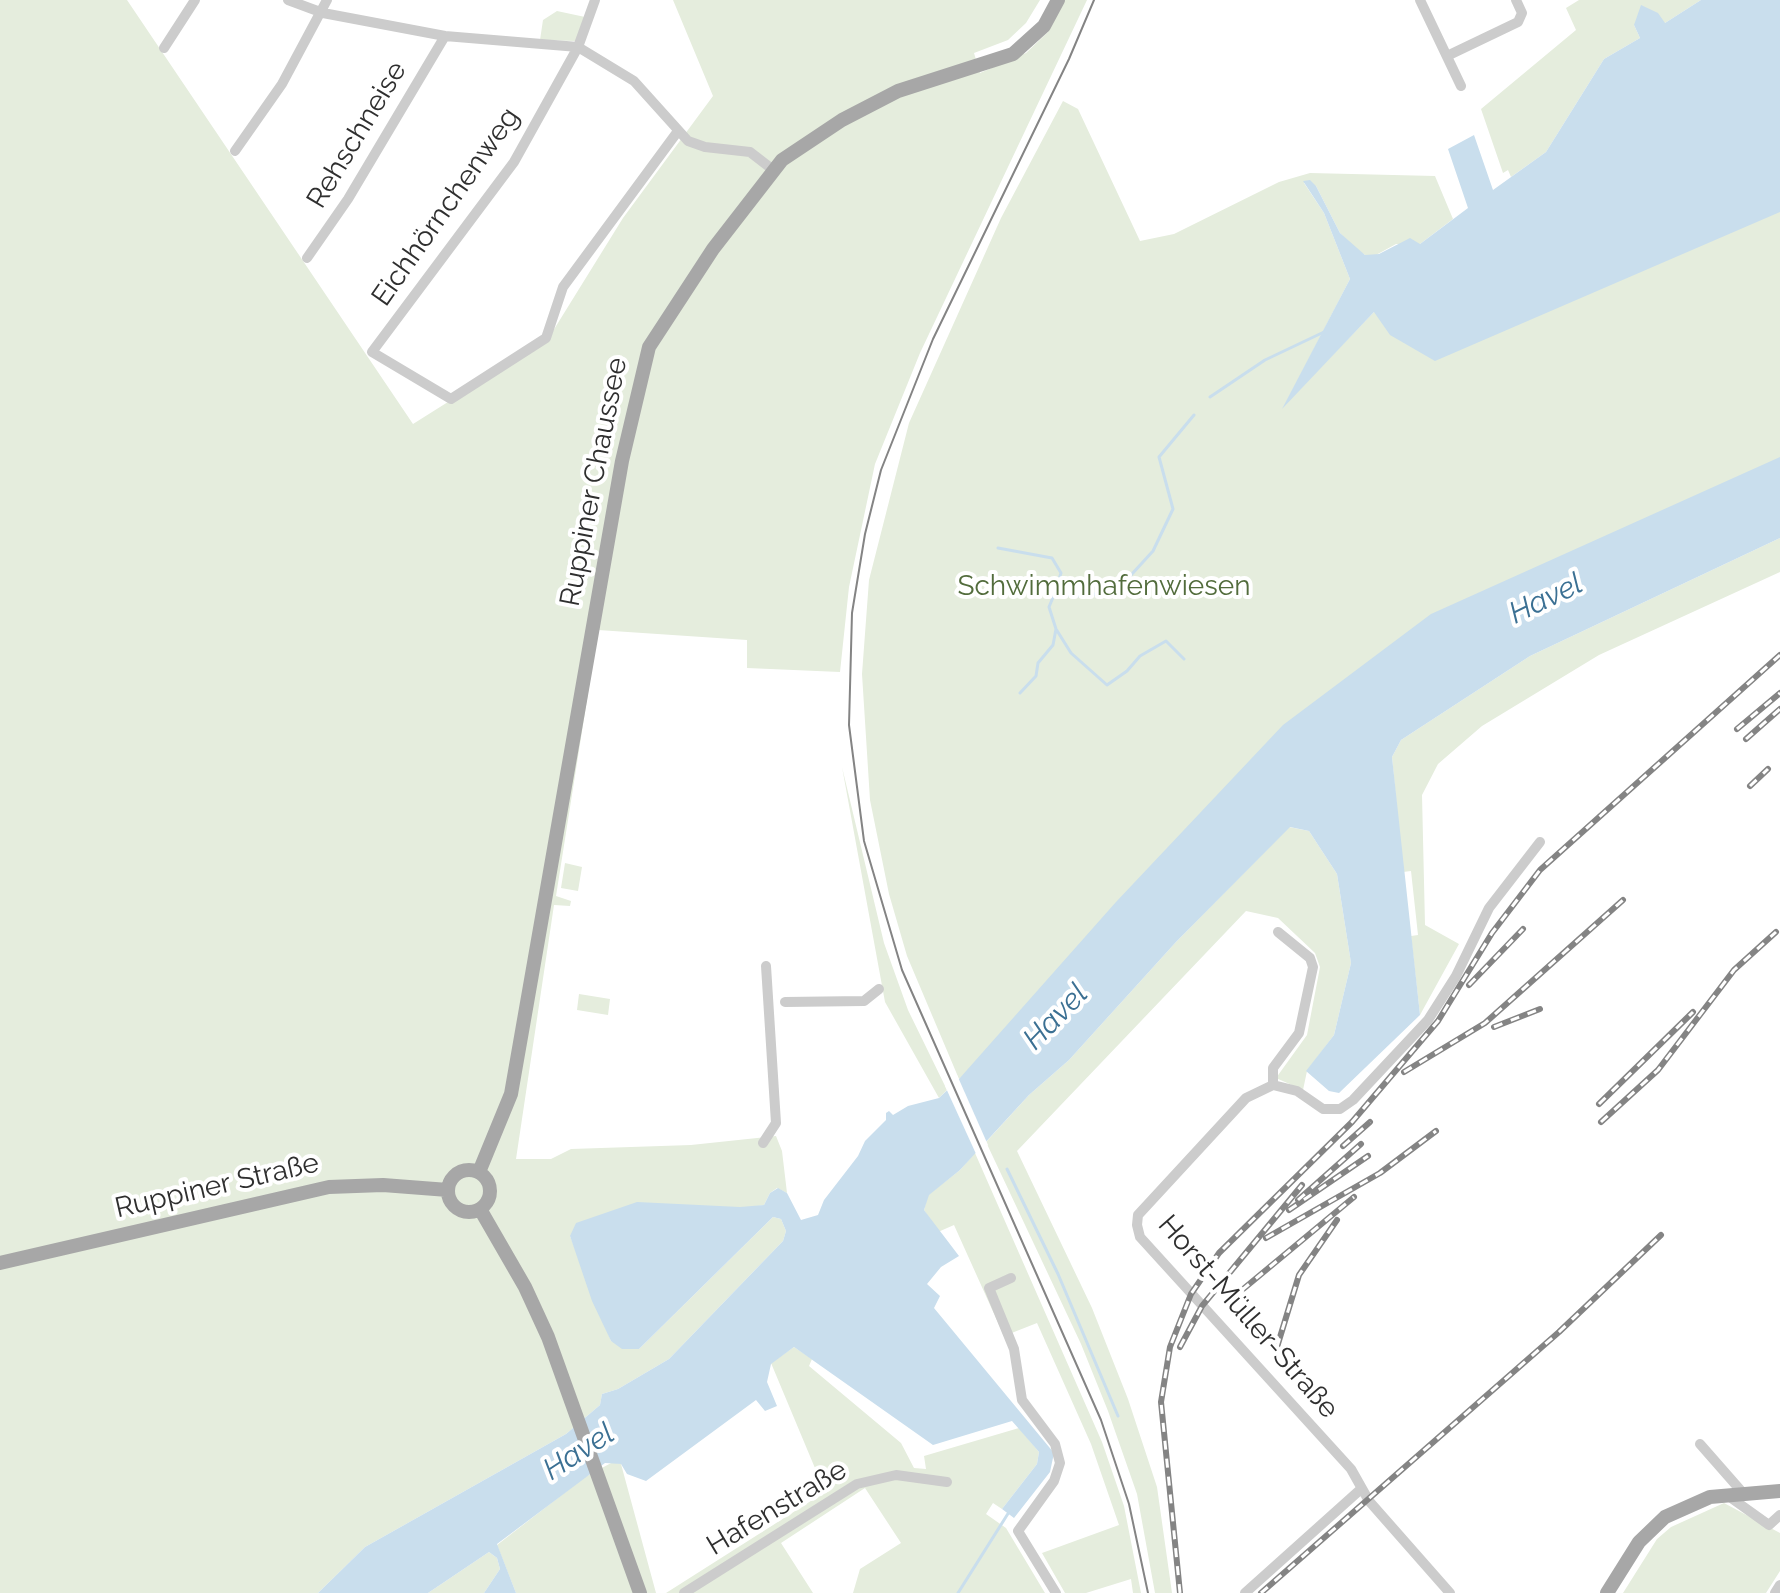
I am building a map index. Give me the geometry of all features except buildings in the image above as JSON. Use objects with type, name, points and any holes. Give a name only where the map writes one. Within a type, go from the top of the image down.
[{"type":"main road","name":"Ruppiner Chaussee","points":[[479,1172],[500,1126],[514,1079],[573,730],[643,360],[655,334],[772,169],[817,135],[880,99],[917,84],[992,63],[1028,43],[1049,19],[1058,0]]},
{"type":"main road","points":[[479,1172],[487,1180],[490,1192],[480,1209],[459,1209],[448,1190],[459,1173],[479,1172]]},
{"type":"main road","name":"Ruppiner Straße","points":[[0,1263],[329,1187],[383,1185],[448,1190]]},
{"type":"main road","points":[[480,1209],[531,1299],[640,1593]]},
{"type":"main road","points":[[1607,1593],[1639,1542],[1665,1517],[1702,1499],[1725,1494],[1780,1491]]},
{"type":"street","points":[[164,48],[195,0]]},
{"type":"street","points":[[288,0],[323,13],[445,36],[578,47],[634,81],[678,131],[695,144],[750,152],[772,169]]},
{"type":"street","points":[[235,151],[282,84],[323,13],[327,0]]},
{"type":"street","name":"Eichhörnchenweg","points":[[595,0],[578,47],[514,162],[372,352],[451,399],[546,338],[563,287],[678,131]]},
{"type":"street","points":[[1420,0],[1461,86]]},
{"type":"street","points":[[1447,56],[1518,22],[1522,13],[1516,0]]},
{"type":"street","name":"Rehschneise","points":[[307,258],[348,199],[445,36]]},
{"type":"street","points":[[1278,932],[1310,958],[1313,978],[1299,1033],[1273,1068],[1273,1085],[1297,1091],[1323,1109],[1340,1109],[1353,1100],[1428,1020],[1456,976],[1489,908],[1540,842]]},
{"type":"street","points":[[763,1143],[776,1123],[766,966]]},
{"type":"street","points":[[785,1002],[864,1001],[879,989]]},
{"type":"street","name":"Horst-Müller-Straße","points":[[1273,1085],[1246,1098],[1138,1215],[1140,1237],[1351,1469],[1361,1489],[1450,1593]]},
{"type":"street","points":[[1011,1278],[989,1288],[1014,1349],[1022,1400],[1055,1444],[1060,1463],[1054,1481],[1018,1531],[1056,1593]]},
{"type":"street","points":[[1700,1444],[1743,1493]]},
{"type":"street","name":"Hafenstraße","points":[[684,1593],[857,1484],[896,1475],[947,1482]]},
{"type":"street","points":[[1245,1593],[1361,1489]]},
{"type":"street","points":[[1725,1494],[1769,1525],[1780,1515]]},
{"type":"street","points":[[1775,1593],[1780,1585]]},
{"type":"green space","points":[[0,0],[127,0],[413,424],[548,339],[623,218],[713,96],[673,0],[1040,0],[1026,23],[1008,40],[974,53],[980,73],[1026,53],[1048,32],[1064,0],[1087,0],[920,353],[875,464],[849,587],[840,672],[747,668],[747,640],[598,630],[556,896],[571,901],[570,906],[554,905],[516,1159],[551,1159],[571,1149],[691,1145],[776,1136],[782,1151],[787,1193],[777,1188],[770,1193],[764,1205],[570,1236],[611,1341],[639,1349],[773,1217],[781,1219],[786,1231],[783,1241],[669,1359],[618,1389],[602,1394],[600,1405],[566,1434],[365,1547],[318,1593],[0,1593]]},
{"type":"green space","points":[[1579,0],[1701,0],[1665,23],[1634,25],[1640,38],[1604,59],[1546,152],[1511,177],[1508,170],[1503,173],[1481,109],[1576,30],[1566,8]]},
{"type":"green space","points":[[557,11],[585,17],[576,41],[540,40],[543,20]]},
{"type":"green space","name":"Schwimmhafenwiesen","points":[[1063,101],[1078,109],[1140,241],[1174,234],[1279,182],[1310,173],[1435,176],[1453,219],[1420,244],[1396,244],[1376,255],[1365,255],[1353,247],[1340,233],[1316,186],[1304,183],[1324,213],[1350,279],[1286,403],[1374,312],[1780,171],[1780,464],[1715,492],[959,1079],[907,956],[889,894],[870,800],[862,674],[869,580],[909,423],[1001,218]]},
{"type":"green space","points":[[1780,538],[1780,572],[1599,655],[1482,726],[1438,764],[1422,795],[1425,925],[1459,944],[1420,1015],[1411,936],[1418,935],[1411,871],[1403,872],[1392,757],[1401,740],[1530,656]]},
{"type":"green space","points":[[842,767],[884,943],[908,1010],[947,1090],[939,1098],[885,1002]]},
{"type":"green space","points":[[1289,827],[1309,831],[1337,874],[1351,963],[1334,1035],[1307,1071],[1303,1090],[1276,1078],[1307,1035],[1320,967],[1315,953],[1278,918],[1246,911],[1017,1151],[1092,1308],[1128,1399],[1157,1487],[1172,1593],[1155,1593],[1137,1494],[1108,1411],[1081,1344],[986,1142],[1029,1095],[1069,1060],[1176,942]]},
{"type":"green space","points":[[565,863],[582,867],[578,891],[561,888]]},
{"type":"green space","points":[[579,994],[610,999],[608,1015],[577,1010]]},
{"type":"green space","points":[[975,1153],[1102,1442],[1124,1506],[1141,1593],[1133,1593],[1131,1579],[1086,1593],[1065,1593],[1042,1553],[1119,1525],[1091,1444],[1037,1323],[1004,1336],[954,1225],[938,1232],[924,1210],[928,1195],[960,1170]]},
{"type":"green space","points":[[794,1347],[812,1359],[809,1366],[901,1443],[914,1468],[926,1469],[924,1456],[1019,1428],[1039,1452],[1037,1464],[1002,1509],[993,1503],[986,1514],[1006,1528],[1045,1593],[853,1593],[860,1569],[901,1543],[865,1488],[781,1543],[813,1593],[666,1593],[825,1492],[771,1363]]},
{"type":"green space","points":[[613,1462],[621,1464],[656,1593],[516,1593],[497,1545],[585,1477]]},
{"type":"green space","points":[[1724,1503],[1780,1533],[1780,1571],[1766,1593],[1623,1593],[1657,1539],[1671,1527]]},
{"type":"green space","points":[[489,1552],[497,1558],[500,1569],[484,1593],[428,1593]]},
{"type":"water","points":[[1701,0],[1780,0],[1780,212],[1435,361],[1390,335],[1374,312],[1282,409],[1350,279],[1324,213],[1303,181],[1310,180],[1316,186],[1340,233],[1365,255],[1379,254],[1410,238],[1420,244],[1468,208],[1448,149],[1474,135],[1493,190],[1546,152],[1604,59],[1640,38],[1634,25],[1641,5],[1658,13],[1665,23]]},
{"type":"water","name":"Havel","points":[[1780,457],[1780,538],[1530,656],[1401,740],[1392,757],[1420,1015],[1339,1093],[1329,1091],[1306,1071],[1334,1035],[1351,963],[1337,874],[1309,831],[1290,827],[1176,942],[1069,1060],[1029,1095],[960,1170],[929,1195],[924,1210],[959,1256],[941,1267],[927,1284],[940,1296],[934,1308],[1054,1453],[1050,1472],[1014,1518],[1002,1509],[1037,1464],[1039,1452],[1012,1421],[933,1445],[794,1347],[771,1364],[767,1382],[777,1406],[765,1411],[756,1400],[646,1481],[627,1474],[621,1464],[605,1463],[497,1544],[516,1593],[484,1593],[500,1569],[497,1558],[489,1552],[428,1593],[318,1593],[365,1547],[566,1434],[600,1405],[602,1394],[618,1389],[669,1359],[783,1241],[786,1231],[781,1219],[773,1217],[639,1349],[622,1349],[611,1341],[592,1301],[570,1236],[576,1223],[637,1202],[740,1207],[764,1205],[770,1193],[778,1188],[787,1193],[801,1220],[818,1215],[824,1200],[858,1156],[865,1141],[886,1120],[886,1113],[889,1111],[893,1115],[908,1106],[939,1098],[959,1079],[1116,902],[1283,725],[1431,614]]},
{"type":"pier","points":[[957,1075],[988,1145],[977,1156],[945,1086]]},
{"type":"waterway","points":[[1210,397],[1265,360],[1324,332]]},
{"type":"waterway","points":[[1184,659],[1166,641],[1140,656],[1127,671],[1107,685],[1071,653],[1056,629],[1049,607],[1054,595],[1089,596],[1121,586],[1153,551],[1173,509],[1159,457],[1194,415]]},
{"type":"waterway","points":[[998,548],[1052,558],[1061,573],[1054,595]]},
{"type":"waterway","points":[[1020,693],[1036,676],[1038,663],[1053,645],[1056,629]]},
{"type":"waterway","points":[[1007,1169],[1058,1274],[1118,1416]]},
{"type":"waterway","points":[[958,1593],[1009,1512]]},
{"type":"tram line","points":[[1094,0],[1069,59],[933,339],[881,470],[865,534],[852,613],[849,725],[864,841],[902,970],[1101,1420],[1129,1504],[1148,1593]]},
{"type":"railway","points":[[1180,1593],[1161,1402],[1170,1347],[1191,1294],[1219,1253],[1352,1122],[1438,1021],[1492,933],[1540,870],[1780,655]]},
{"type":"railway","points":[[1737,729],[1780,693]]},
{"type":"railway","points":[[1746,739],[1780,709]]},
{"type":"railway","points":[[1750,786],[1768,769]]},
{"type":"railway","points":[[1404,1072],[1485,1023],[1623,900]]},
{"type":"railway","points":[[1469,985],[1523,929]]},
{"type":"railway","points":[[1601,1122],[1658,1070],[1734,970],[1776,932]]},
{"type":"railway","points":[[1494,1027],[1540,1009]]},
{"type":"railway","points":[[1599,1104],[1693,1012]]},
{"type":"railway","points":[[1343,1146],[1370,1122]]},
{"type":"railway","points":[[1266,1238],[1380,1173],[1436,1131]]},
{"type":"railway","points":[[1298,1200],[1361,1144]]},
{"type":"railway","points":[[1289,1210],[1368,1156]]},
{"type":"railway","points":[[1180,1347],[1202,1306],[1302,1185]]},
{"type":"railway","points":[[1242,1290],[1354,1197]]},
{"type":"railway","points":[[1277,1347],[1299,1275],[1337,1220]]},
{"type":"railway","points":[[1261,1593],[1559,1332],[1661,1235]]}]
